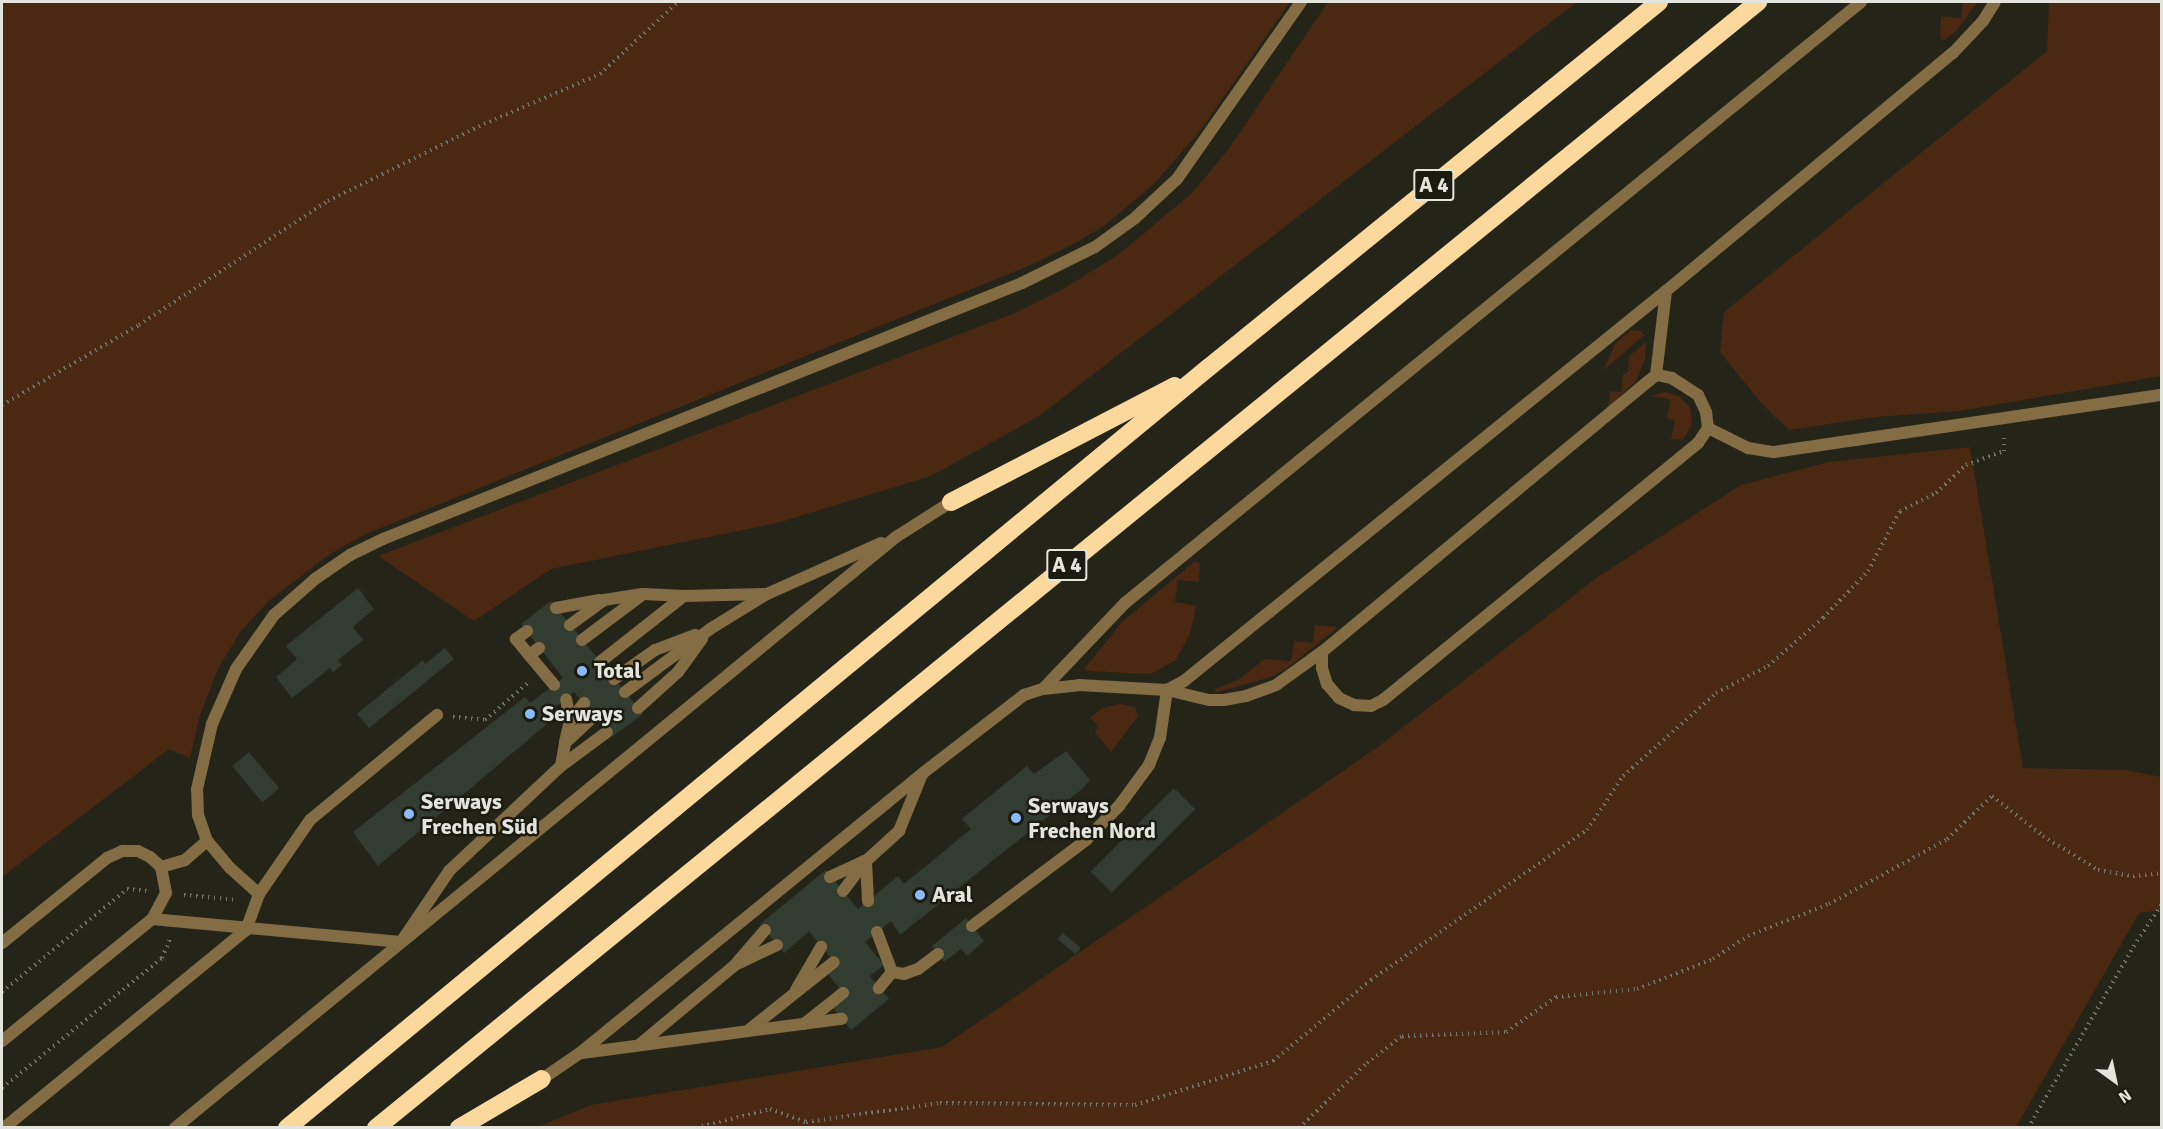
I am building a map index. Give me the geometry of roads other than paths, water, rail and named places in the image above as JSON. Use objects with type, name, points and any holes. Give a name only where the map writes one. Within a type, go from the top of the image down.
[{"type":"highway","name":"A 4","points":[[287,1128],[1208,368],[1659,2]]},
{"type":"highway","name":"A 4","points":[[376,1128],[1758,2]]},
{"type":"highway","points":[[951,502],[1208,368]]},
{"type":"highway","points":[[459,1128],[542,1079]]},
{"type":"lane","points":[[259,894],[230,868],[207,841],[198,815],[197,789],[212,724],[236,669],[274,615],[315,579],[350,555],[383,540],[1022,282],[1095,247],[1135,218],[1177,179],[1301,2]]},
{"type":"lane","points":[[1042,689],[1125,603],[1861,2]]},
{"type":"lane","points":[[1167,690],[1184,681],[1666,291],[1953,52],[1983,21],[1995,2]]},
{"type":"lane","points":[[542,1079],[580,1053],[923,773],[1024,695],[1042,689],[1080,685],[1167,690],[1209,700],[1246,696],[1276,685],[1322,652],[1656,375],[1666,291]]},
{"type":"lane","points":[[1322,652],[1322,668],[1327,684],[1339,698],[1354,705],[1371,706],[1383,700],[1698,443],[1708,428],[1706,412],[1698,395],[1672,378],[1656,375]]},
{"type":"lane","points":[[1708,428],[1748,448],[1774,452],[2162,395]]},
{"type":"lane","points":[[175,1128],[896,537],[951,502]]},
{"type":"lane","points":[[625,692],[710,629],[767,594],[896,537]]},
{"type":"lane","points":[[556,608],[643,594],[684,596],[767,594]]},
{"type":"lane","points":[[582,640],[643,594]]},
{"type":"lane","points":[[600,662],[684,596]]},
{"type":"lane","points":[[570,625],[604,600]]},
{"type":"lane","points":[[615,679],[655,650],[710,629]]},
{"type":"lane","points":[[638,708],[678,672],[710,629]]},
{"type":"lane","points":[[526,631],[516,639],[534,651],[547,667],[554,685]]},
{"type":"lane","points":[[972,926],[1086,840],[1119,806],[1153,756],[1160,738],[1167,690]]},
{"type":"lane","points":[[561,766],[570,721],[566,699]]},
{"type":"lane","points":[[570,721],[584,704]]},
{"type":"lane","points":[[4,1128],[246,930],[259,894],[310,820],[437,715]]},
{"type":"lane","points":[[565,743],[594,716]]},
{"type":"lane","points":[[401,942],[449,871],[561,766],[607,732]]},
{"type":"lane","points":[[843,891],[866,861],[899,831],[923,773]]},
{"type":"lane","points":[[161,867],[185,860],[207,841]]},
{"type":"lane","points":[[2,943],[106,858],[122,851],[138,851],[150,857],[161,867],[166,893],[152,920],[2,1041]]},
{"type":"lane","points":[[830,877],[866,861]]},
{"type":"lane","points":[[866,861],[868,901]]},
{"type":"lane","points":[[152,920],[401,942]]},
{"type":"lane","points":[[638,1046],[735,964],[765,930]]},
{"type":"lane","points":[[877,932],[883,957],[892,972],[904,974],[918,969],[938,954]]},
{"type":"lane","points":[[735,964],[777,945]]},
{"type":"lane","points":[[792,996],[821,946]]},
{"type":"lane","points":[[750,1030],[834,962]]},
{"type":"lane","points":[[879,988],[892,972]]},
{"type":"lane","points":[[803,1025],[843,993]]},
{"type":"lane","points":[[580,1053],[842,1019]]},
{"type":"place","name":"Total","points":[[582,671]]},
{"type":"place","name":"Serways","points":[[530,714]]},
{"type":"place","name":"Serways Frechen Süd","points":[[409,814]]},
{"type":"place","name":"Serways Frechen Nord","points":[[1016,818]]},
{"type":"place","name":"Aral","points":[[920,895]]}]
